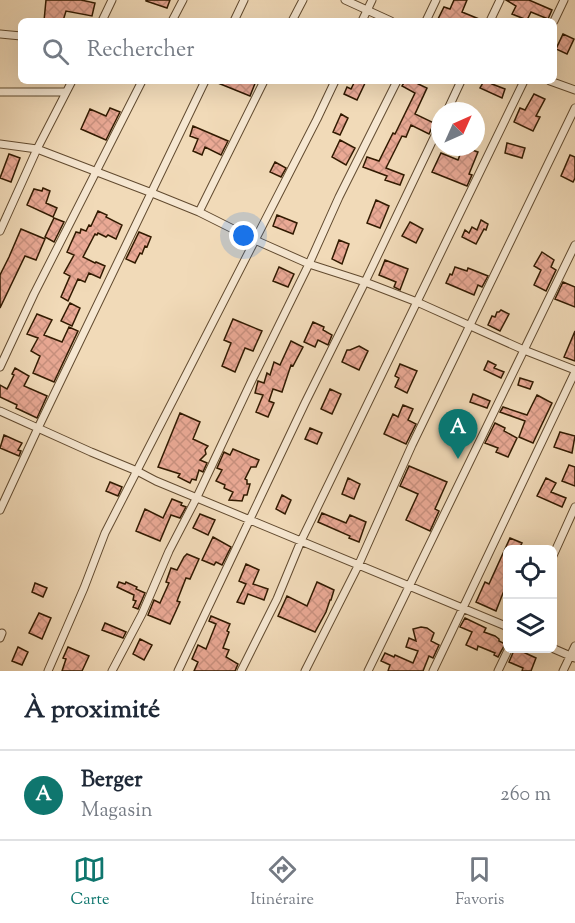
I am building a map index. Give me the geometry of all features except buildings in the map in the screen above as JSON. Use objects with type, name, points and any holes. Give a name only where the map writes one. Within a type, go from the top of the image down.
[{"type":"street","points":[[103,18],[112,0]]},
{"type":"street","points":[[174,18],[183,0]]},
{"type":"street","points":[[235,18],[244,0]]},
{"type":"street","points":[[294,18],[303,0]]},
{"type":"street","points":[[345,0],[385,18]]},
{"type":"street","points":[[364,18],[372,0]]},
{"type":"street","points":[[427,18],[436,0]]},
{"type":"street","points":[[491,18],[500,0]]},
{"type":"street","points":[[555,18],[564,0]]},
{"type":"street","points":[[0,34],[18,36]]},
{"type":"street","points":[[0,231],[37,149],[70,84]]},
{"type":"street","points":[[0,366],[140,84]]},
{"type":"street","points":[[0,510],[204,84]]},
{"type":"street","points":[[199,212],[263,84]]},
{"type":"street","points":[[48,671],[105,533],[334,84]]},
{"type":"street","points":[[112,671],[396,84]]},
{"type":"street","points":[[451,102],[460,84]]},
{"type":"street","points":[[241,671],[277,599],[301,541],[523,84]]},
{"type":"street","points":[[557,84],[575,90]]},
{"type":"street","points":[[0,92],[66,92]]},
{"type":"street","points":[[305,671],[358,566],[412,445],[575,108]]},
{"type":"street","points":[[0,144],[37,149],[152,193],[199,212],[309,264],[417,302],[575,371],[433,671]]},
{"type":"street","points":[[178,671],[304,402],[431,144]]},
{"type":"street","points":[[368,671],[575,245]]},
{"type":"street","points":[[0,411],[156,481],[503,625]]},
{"type":"street","points":[[557,547],[575,507]]},
{"type":"street","points":[[563,671],[573,657],[575,646]]},
{"type":"street","points":[[557,650],[573,657]]},
{"type":"street","points":[[498,671],[507,653]]},
{"type":"place","name":"Berger","points":[[458,459]]}]
